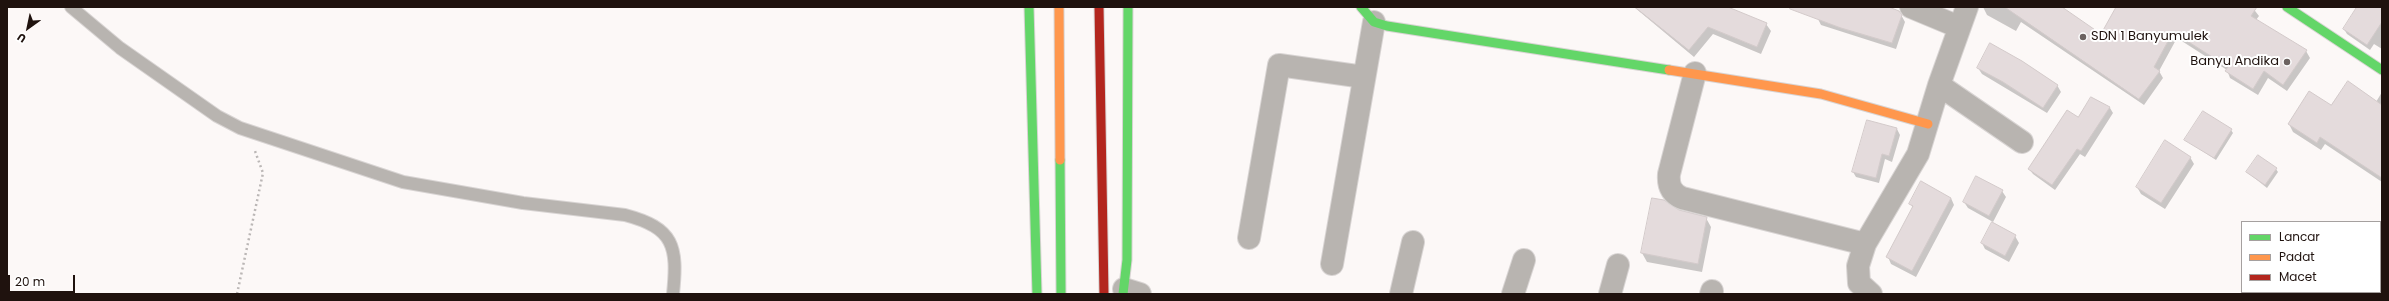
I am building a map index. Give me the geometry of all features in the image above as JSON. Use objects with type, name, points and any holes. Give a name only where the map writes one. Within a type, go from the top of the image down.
[{"type":"main road","points":[[1029,7],[1037,294]]},
{"type":"main road","points":[[1059,7],[1061,294]]},
{"type":"main road","points":[[1099,7],[1123,293]]},
{"type":"main road","points":[[1123,293],[1126,260],[1128,7]]},
{"type":"main road","points":[[2287,7],[2381,66]]},
{"type":"main road","points":[[1367,14],[1388,26],[1821,94],[1928,124]]},
{"type":"street","points":[[1911,7],[1959,27]]},
{"type":"street","points":[[1871,294],[1864,289],[1857,279],[1858,266],[1866,244],[1912,166],[1928,124],[1939,85],[1967,7]]},
{"type":"street","points":[[1332,264],[1364,76],[1367,14]]},
{"type":"street","points":[[1249,238],[1279,65],[1364,76]]},
{"type":"street","points":[[1695,73],[1669,174],[1670,186],[1674,192],[1682,198],[1866,244]]},
{"type":"street","points":[[1939,85],[2022,142]]},
{"type":"street","points":[[1401,294],[1413,242]]},
{"type":"street","points":[[1513,294],[1524,260]]},
{"type":"street","points":[[1610,294],[1618,265]]},
{"type":"lane","points":[[71,7],[120,48],[217,116],[240,128],[403,182],[477,196],[625,215],[646,220],[662,230],[670,243],[674,254],[673,294]]},
{"type":"path","points":[[237,294],[263,173],[258,157],[240,128]]},
{"type":"building","points":[[1635,7],[1728,7],[1767,23],[1757,47],[1708,27],[1689,50]]},
{"type":"building","points":[[1791,7],[1889,7],[1899,11],[1902,15],[1892,43],[1841,28],[1790,9]]},
{"type":"building","points":[[2005,7],[2062,7],[2101,34],[2116,7],[2257,7],[2251,16],[2307,50],[2283,85],[2264,71],[2253,89],[2225,71],[2228,67],[2173,32],[2154,67],[2160,71],[2139,99]]},
{"type":"building","points":[[2357,7],[2382,7],[2382,22],[2367,45],[2343,29]]},
{"type":"building","points":[[1990,43],[2022,61],[2058,85],[2043,108],[2003,82],[1977,68]]},
{"type":"building","points":[[2348,81],[2382,105],[2382,178],[2320,137],[2317,143],[2288,124],[2309,91],[2331,105]]},
{"type":"building","points":[[2091,97],[2110,107],[2081,151],[2077,149],[2052,185],[2028,169],[2067,110],[2078,117]]},
{"type":"building","points":[[2203,111],[2232,129],[2214,158],[2184,140]]},
{"type":"building","points":[[1867,120],[1897,128],[1889,156],[1882,154],[1876,178],[1852,172]]},
{"type":"building","points":[[2165,140],[2191,157],[2161,203],[2136,187]]},
{"type":"building","points":[[2258,155],[2277,168],[2265,185],[2246,172]]},
{"type":"building","points":[[1976,176],[2003,190],[1989,216],[1963,202]]},
{"type":"building","points":[[1921,181],[1951,198],[1912,271],[1886,257],[1913,206],[1909,204]]},
{"type":"building","points":[[1652,198],[1664,200],[1679,210],[1707,217],[1698,264],[1641,253]]},
{"type":"building","points":[[1992,222],[2016,235],[2005,256],[1981,243]]},
{"type":"traffic: fast","points":[[1029,7],[1037,294]]},
{"type":"traffic: fast","points":[[1123,294],[1127,260],[1128,7]]},
{"type":"traffic: fast","points":[[1361,7],[1374,22],[1387,26],[1669,70]]},
{"type":"traffic: fast","points":[[2287,7],[2382,70]]},
{"type":"traffic: fast","points":[[1060,160],[1061,294]]},
{"type":"traffic: slow","points":[[1059,7],[1060,160]]},
{"type":"traffic: slow","points":[[1669,70],[1821,94],[1928,124]]},
{"type":"traffic: jam","points":[[1099,7],[1104,294]]},
{"type":"place","name":"SDN 1 Banyumulek","points":[[2083,37]]},
{"type":"place","name":"Banyu Andika","points":[[2287,62]]}]
